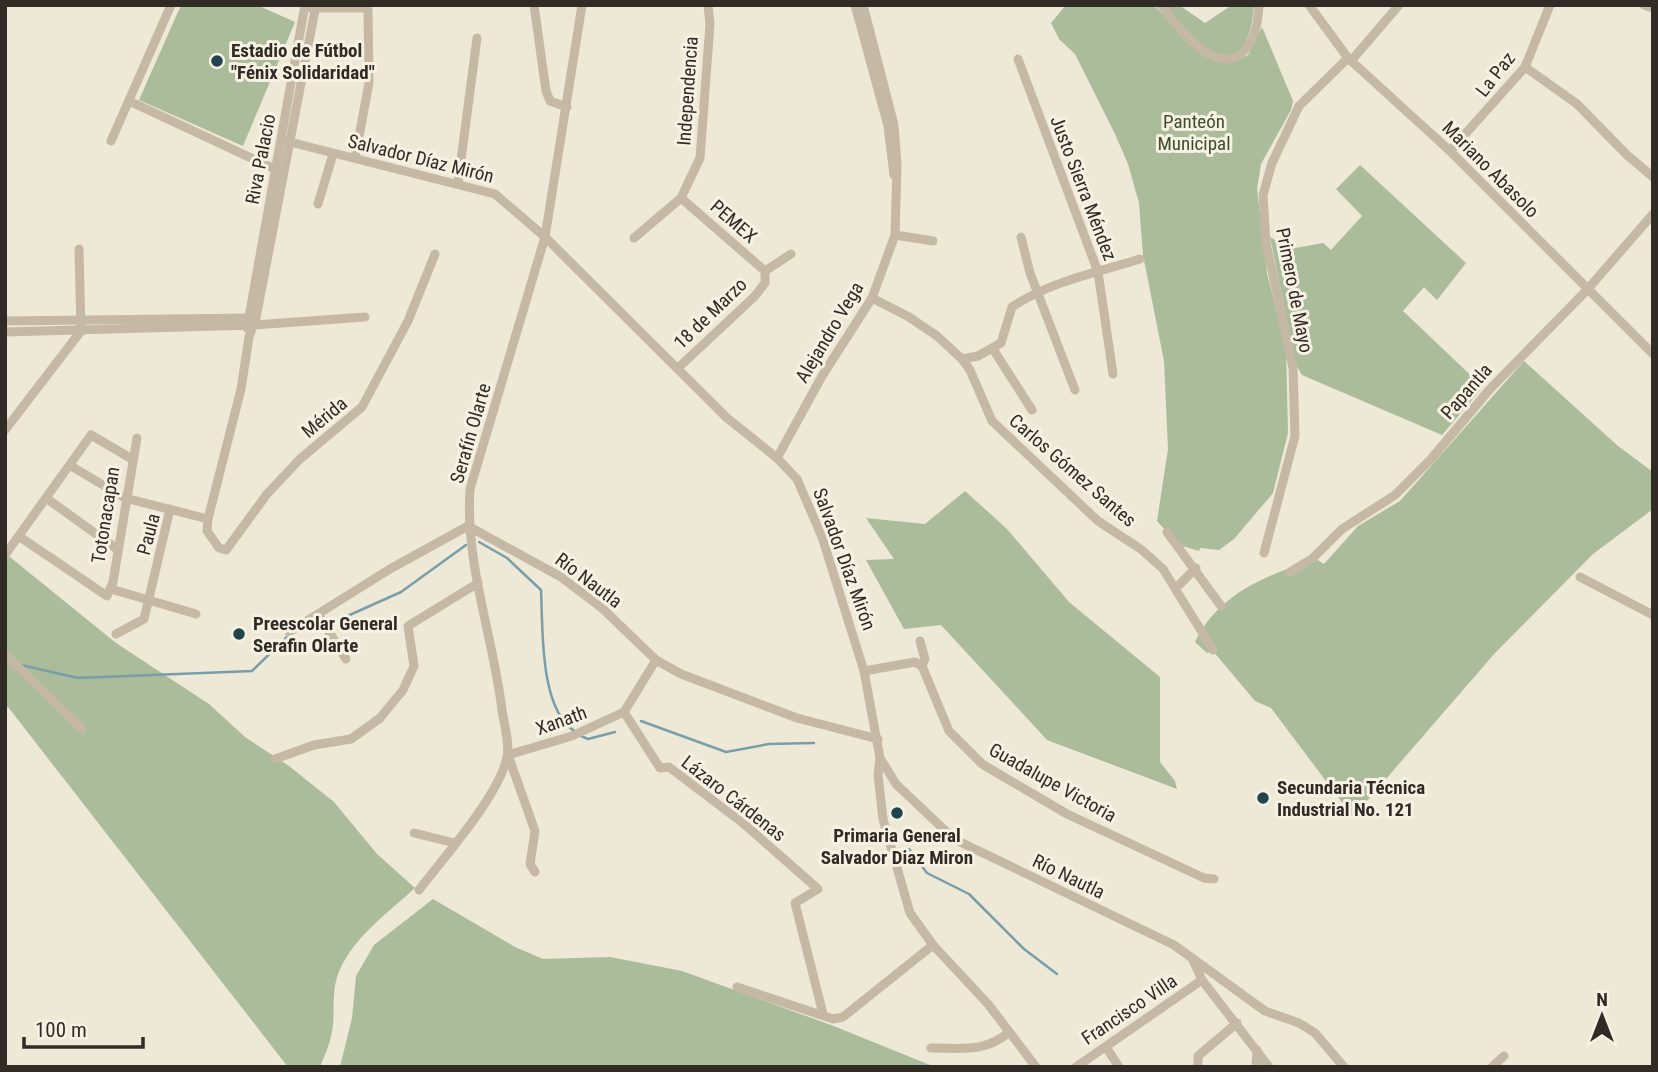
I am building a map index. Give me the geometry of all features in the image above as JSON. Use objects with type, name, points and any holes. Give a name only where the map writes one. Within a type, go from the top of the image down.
[{"type":"street","points":[[111,141],[171,5]]},
{"type":"street","points":[[534,5],[546,91],[550,100],[567,107]]},
{"type":"street","name":"Serafín Olarte","points":[[535,872],[530,864],[535,831],[508,755],[500,693],[468,526],[470,489],[545,237],[582,5]]},
{"type":"street","name":"Independencia","points":[[634,238],[681,198],[700,158],[710,24],[708,5]]},
{"type":"street","name":"Alejandro Vega","points":[[855,5],[874,61]]},
{"type":"street","name":"Alejandro Vega","points":[[778,458],[802,409],[872,298],[895,235],[895,177],[891,126],[863,5]]},
{"type":"street","points":[[1161,5],[1194,44],[1213,57],[1229,59],[1249,47],[1255,36],[1259,5]]},
{"type":"street","name":"Mariano Abasolo","points":[[1309,5],[1350,59],[1450,151],[1586,290],[1653,354]]},
{"type":"street","name":"Primero de Mayo","points":[[1264,553],[1295,436],[1295,426],[1290,347],[1266,243],[1263,195],[1272,163],[1299,106],[1350,59],[1399,5]]},
{"type":"street","name":"La Paz","points":[[1450,151],[1525,67],[1550,5]]},
{"type":"street","points":[[1644,5],[1653,8]]},
{"type":"street","points":[[305,7],[368,8],[369,83],[355,158]]},
{"type":"street","name":"Riva Palacio","points":[[286,141],[305,7]]},
{"type":"street","name":"Riva Palacio","points":[[207,531],[240,388],[286,141],[316,7]]},
{"type":"street","points":[[458,183],[477,38]]},
{"type":"street","name":"Justo Sierra Méndez","points":[[1018,60],[1098,272],[1113,374]]},
{"type":"street","points":[[1525,67],[1577,104],[1627,155],[1653,177]]},
{"type":"street","points":[[129,101],[280,172]]},
{"type":"street","name":"Salvador Díaz Mirón","points":[[286,141],[495,194],[545,237],[727,418],[778,458],[797,479],[822,537],[864,671],[878,739],[878,775],[883,819],[910,913],[933,945],[988,1004],[1036,1067]]},
{"type":"street","points":[[318,204],[334,154]]},
{"type":"street","name":"PEMEX","points":[[681,198],[765,271]]},
{"type":"street","name":"Papantla","points":[[1290,572],[1313,558],[1342,529],[1395,495],[1431,459],[1490,389],[1586,290],[1653,214]]},
{"type":"street","points":[[895,235],[933,241]]},
{"type":"street","points":[[1021,237],[1030,273],[1075,390]]},
{"type":"street","points":[[5,430],[81,331],[79,249]]},
{"type":"street","name":"Mérida","points":[[207,531],[219,548],[226,550],[267,494],[292,468],[362,407],[408,321],[435,254]]},
{"type":"street","name":"18 de Marzo","points":[[678,368],[754,297],[765,284],[765,271],[791,254]]},
{"type":"street","points":[[962,359],[978,356],[1001,343],[1012,307],[1039,292],[1140,259]]},
{"type":"street","name":"Carlos Gómez Santes","points":[[872,298],[918,323],[962,359],[975,381],[992,421],[1098,521],[1153,558],[1176,588],[1213,650]]},
{"type":"street","points":[[5,321],[142,317],[251,322]]},
{"type":"street","points":[[142,317],[142,329]]},
{"type":"street","points":[[5,332],[142,329],[365,317]]},
{"type":"street","points":[[993,349],[1032,410]]},
{"type":"street","points":[[5,555],[72,466],[91,435],[132,459]]},
{"type":"street","name":"Totonacapan","points":[[109,593],[137,438]]},
{"type":"street","points":[[72,466],[125,498],[170,509]]},
{"type":"street","points":[[46,498],[117,549]]},
{"type":"street","name":"Paula","points":[[116,634],[144,619],[170,509],[208,519]]},
{"type":"street","points":[[289,632],[319,616],[390,569],[468,526]]},
{"type":"street","name":"Río Nautla","points":[[468,526],[561,576],[603,609],[656,660],[681,674],[797,718],[878,739]]},
{"type":"street","points":[[1167,532],[1222,606]]},
{"type":"street","points":[[20,537],[109,593],[196,614]]},
{"type":"street","points":[[1176,588],[1196,568]]},
{"type":"street","points":[[1580,577],[1653,615]]},
{"type":"street","points":[[275,759],[314,745],[351,739],[380,718],[403,690],[414,666],[408,626],[478,583]]},
{"type":"street","points":[[319,616],[346,659]]},
{"type":"street","name":"Guadalupe Victoria","points":[[920,641],[925,659],[922,666],[949,731],[982,764],[1067,814],[1204,878],[1214,879]]},
{"type":"street","points":[[5,654],[82,729]]},
{"type":"street","points":[[624,712],[656,660]]},
{"type":"street","points":[[864,671],[915,662],[922,666]]},
{"type":"street","name":"Xanath","points":[[508,755],[584,732],[624,712]]},
{"type":"street","name":"Lázaro Cárdenas","points":[[624,712],[660,768],[669,767],[744,824],[818,889],[795,903],[823,1014]]},
{"type":"street","points":[[419,890],[501,775],[508,755]]},
{"type":"street","name":"Río Nautla","points":[[880,758],[896,784],[954,839],[1174,945],[1265,1011],[1299,1023],[1315,1033],[1344,1067]]},
{"type":"street","points":[[414,832],[455,843]]},
{"type":"street","points":[[737,987],[833,1019],[843,1017],[933,945]]},
{"type":"street","points":[[1192,956],[1202,980],[1269,1067]]},
{"type":"street","name":"Francisco Villa","points":[[1076,1067],[1202,980]]},
{"type":"street","points":[[1198,1067],[1198,1056],[1237,1023]]},
{"type":"street","points":[[931,1048],[986,1047],[996,1044],[1009,1032]]},
{"type":"street","points":[[1106,1047],[1119,1067]]},
{"type":"street","points":[[1256,1067],[1257,1050]]},
{"type":"street","points":[[1492,1067],[1504,1056]]},
{"type":"green space","name":"Estadio de Fútbol \"Fénix Solidaridad\"","points":[[181,5],[257,5],[295,22],[243,146],[139,100]]},
{"type":"green space","name":"Panteón Municipal","points":[[1066,5],[1153,5],[1195,48],[1219,61],[1232,61],[1248,55],[1262,27],[1293,101],[1291,110],[1261,164],[1257,189],[1267,273],[1286,349],[1288,433],[1273,493],[1234,539],[1219,550],[1200,548],[1199,551],[1179,545],[1157,521],[1168,449],[1164,361],[1143,255],[1139,203],[1128,164],[1115,134],[1075,54],[1059,39],[1051,23]]},
{"type":"green space","points":[[1159,5],[1179,5],[1205,23],[1232,5],[1254,5],[1247,39],[1235,54],[1226,57],[1215,56],[1196,45]]},
{"type":"green space","points":[[1360,165],[1466,263],[1437,300],[1424,287],[1403,311],[1483,387],[1442,435],[1302,375],[1296,365],[1270,237],[1290,249],[1323,243],[1331,250],[1362,216],[1336,189]]},
{"type":"green space","points":[[1524,361],[1618,446],[1653,472],[1653,509],[1593,554],[1495,653],[1353,817],[1271,708],[1255,701],[1213,651],[1207,653],[1195,642],[1205,625],[1231,598],[1263,579],[1298,565],[1316,559],[1324,564],[1358,526],[1400,501]]},
{"type":"green space","points":[[965,491],[1007,529],[1069,602],[1160,677],[1160,762],[1175,781],[1177,789],[1047,740],[941,625],[904,629],[866,560],[894,559],[866,518],[925,524]]},
{"type":"green space","points":[[5,553],[116,643],[209,704],[245,737],[289,766],[334,802],[377,854],[415,888],[370,928],[343,963],[335,984],[331,1036],[320,1067],[288,1067],[8,707],[5,708]]},
{"type":"green space","points":[[433,899],[515,947],[543,959],[610,957],[682,971],[831,1025],[935,1067],[340,1067],[352,1018],[356,976],[374,945]]},
{"type":"waterway","points":[[479,542],[507,558],[541,590],[543,646],[549,688],[564,721],[576,732]]},
{"type":"waterway","points":[[334,622],[401,592],[466,545]]},
{"type":"waterway","points":[[21,665],[78,678],[252,671],[287,637]]},
{"type":"waterway","points":[[641,721],[726,752],[769,744],[814,743]]},
{"type":"waterway","points":[[581,736],[588,739],[615,732]]},
{"type":"waterway","points":[[909,849],[927,873],[969,894],[1024,949],[1057,974]]},
{"type":"place","name":"Estadio de Fútbol \"Fénix Solidaridad\"","points":[[217,61]]},
{"type":"place","name":"Preescolar General Serafin Olarte","points":[[239,634]]},
{"type":"place","name":"Secundaria Técnica Industrial No. 121","points":[[1263,798]]},
{"type":"place","name":"Primaria General Salvador Diaz Miron","points":[[897,813]]}]
